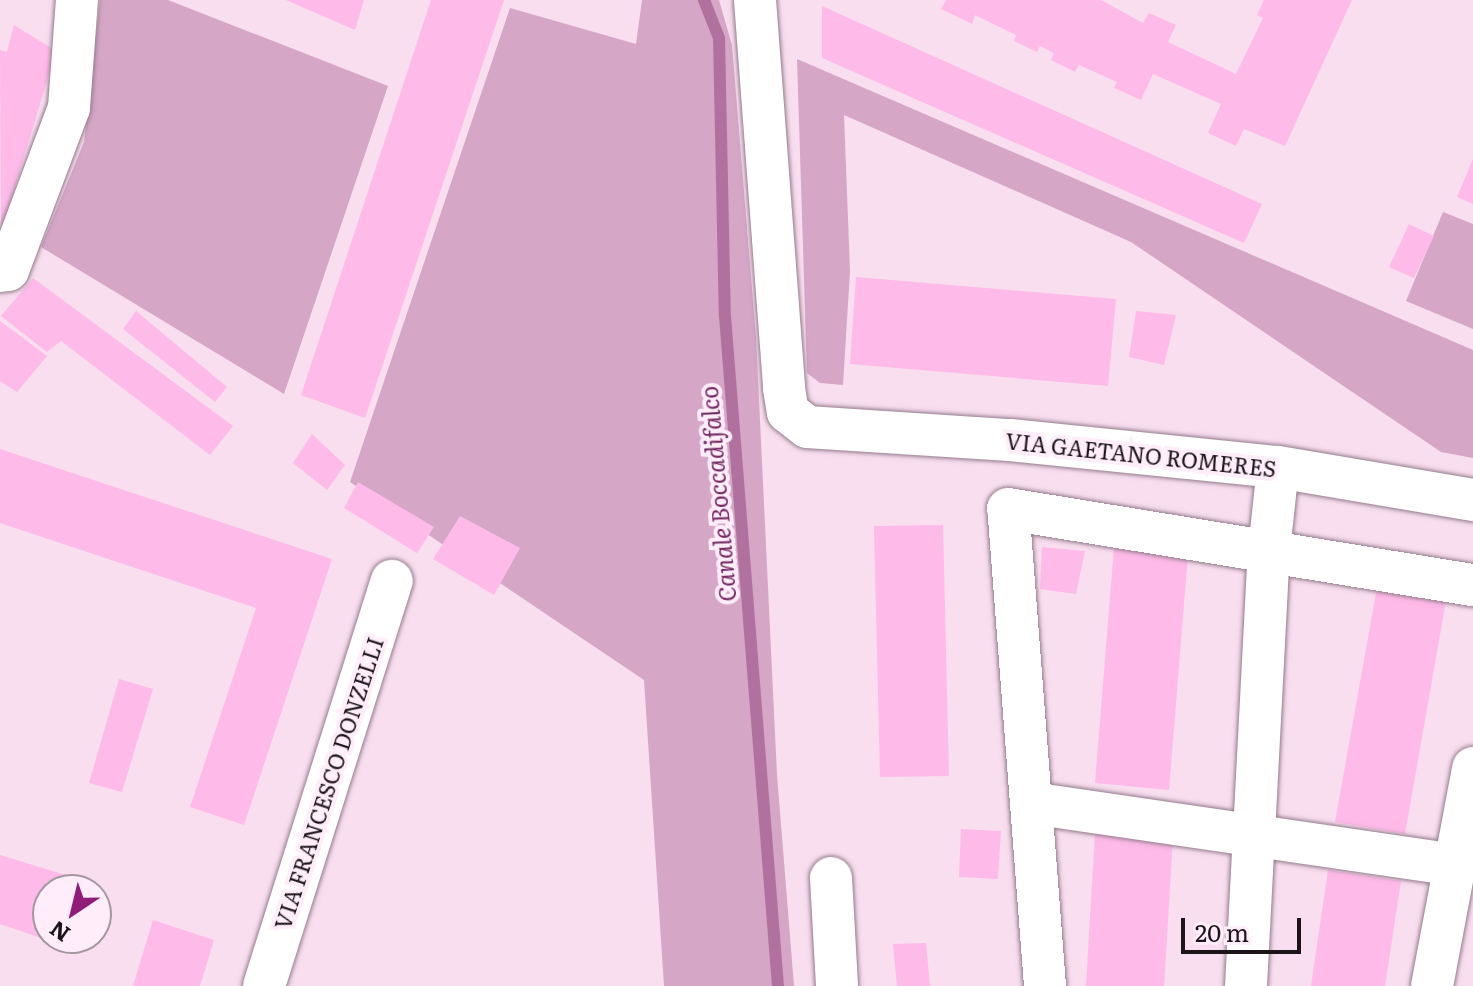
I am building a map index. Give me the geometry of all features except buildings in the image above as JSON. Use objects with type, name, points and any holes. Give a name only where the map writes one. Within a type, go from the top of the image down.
[{"type":"street","points":[[0,271],[8,270],[69,108],[77,0]]},
{"type":"street","name":"VIA GAETANO ROMERES","points":[[755,0],[784,388],[788,412],[807,427],[1010,440],[1278,467],[1473,500]]},
{"type":"street","points":[[1246,986],[1269,551],[1278,467]]},
{"type":"street","points":[[1045,986],[1008,509],[1473,585]]},
{"type":"street","name":"VIA FRANCESCO DONZELLI","points":[[264,986],[392,581]]},
{"type":"street","points":[[1432,986],[1473,768]]},
{"type":"street","points":[[1031,803],[1455,865]]},
{"type":"street","points":[[831,878],[837,986]]},
{"type":"shaded area","points":[[100,0],[168,0],[388,86],[284,394],[41,247],[84,142]]},
{"type":"shaded area","points":[[642,0],[719,0],[732,45],[756,337],[777,775],[794,986],[664,986],[644,680],[350,482],[510,8],[636,44]]},
{"type":"shaded area","points":[[797,59],[1473,350],[1473,458],[1441,452],[1131,242],[844,115],[850,271],[843,385],[820,383],[807,373]]},
{"type":"shaded area","points":[[1443,212],[1473,224],[1473,329],[1406,301]]},
{"type":"waterway","name":"Canale Boccadifalco","points":[[704,0],[719,38],[725,316],[778,986]]}]
